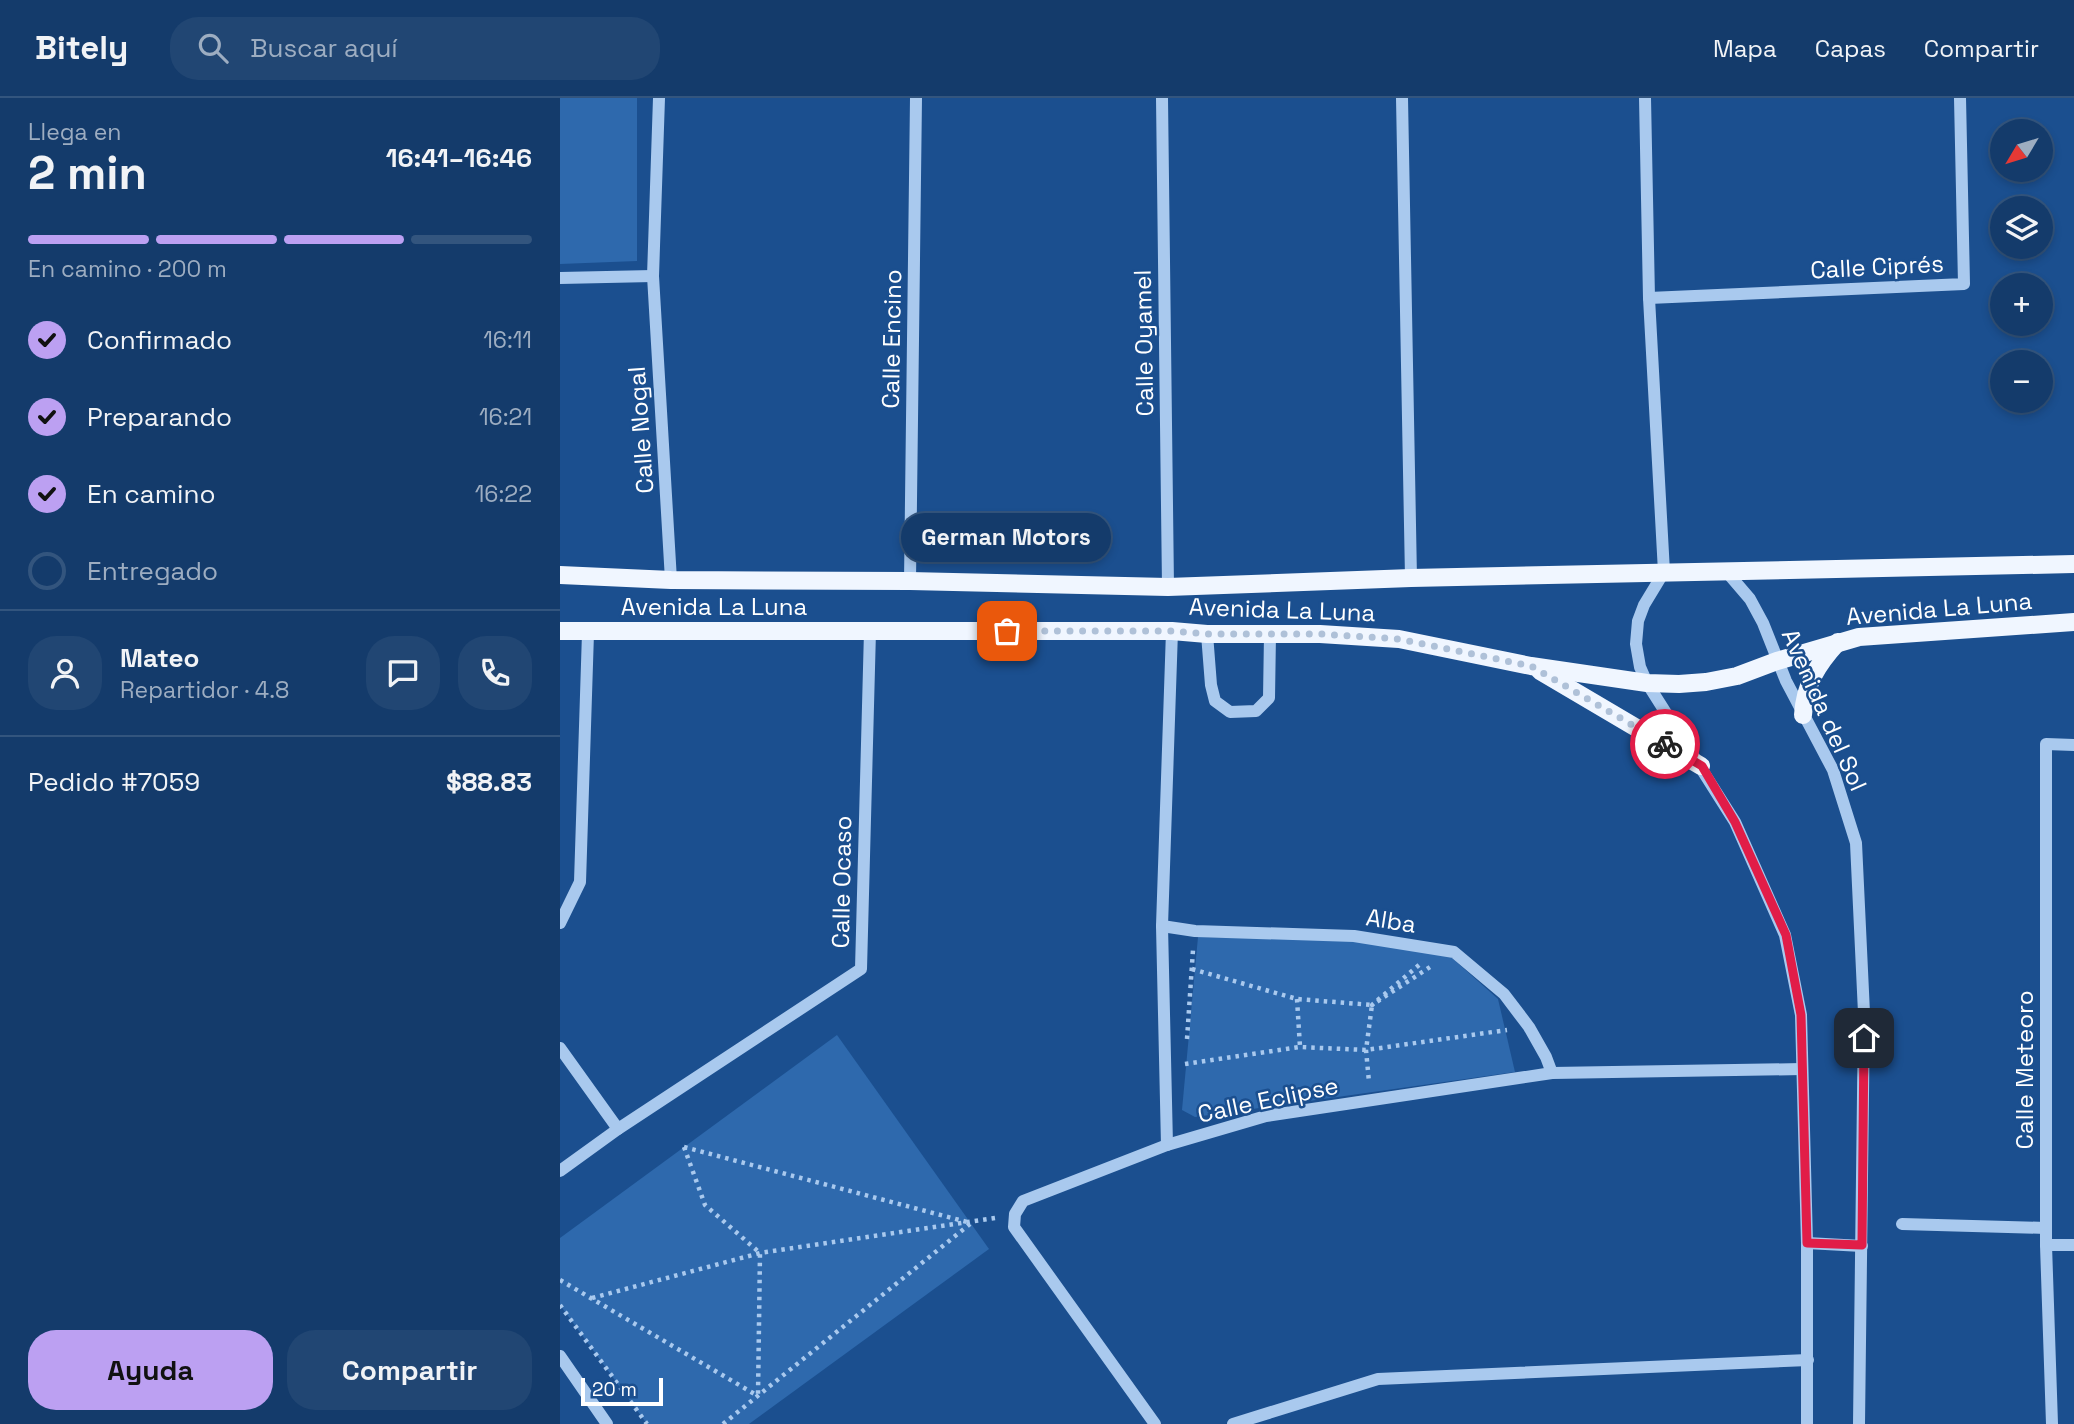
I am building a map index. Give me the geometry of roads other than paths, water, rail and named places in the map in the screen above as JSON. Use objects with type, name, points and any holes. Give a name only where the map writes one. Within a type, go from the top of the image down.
[{"type":"main road","name":"Avenida La Luna","points":[[560,575],[671,580],[910,581],[1168,587],[1726,570],[2074,564]]},
{"type":"main road","name":"Avenida La Luna","points":[[560,631],[1172,631],[1207,634],[1320,634],[1399,639],[1531,666],[1647,683],[1693,684],[1755,671],[1859,637],[2074,622]]},
{"type":"main road","points":[[1803,715],[1806,692],[1813,674],[1838,642]]},
{"type":"main road","points":[[1531,666],[1702,766]]},
{"type":"street","name":"Calle Nogal","points":[[659,98],[653,276],[671,580]]},
{"type":"street","name":"Calle Encino","points":[[910,581],[916,98]]},
{"type":"street","name":"Calle Oyamel","points":[[1162,98],[1168,587]]},
{"type":"street","points":[[1402,98],[1411,578]]},
{"type":"street","points":[[1645,98],[1649,298],[1664,572],[1644,605],[1636,632],[1636,654],[1647,683],[1735,822],[1786,935],[1801,1015],[1807,1243],[1807,1424]]},
{"type":"street","name":"Calle Ciprés","points":[[1649,298],[1964,284],[1961,98]]},
{"type":"street","points":[[560,278],[653,276]]},
{"type":"street","name":"Avenida del Sol","points":[[1726,570],[1756,610],[1777,662],[1833,770],[1856,843],[1864,1013],[1859,1424]]},
{"type":"street","name":"Calle Ocaso","points":[[560,1171],[618,1129],[861,969],[870,631]]},
{"type":"street","points":[[1167,1145],[1162,926],[1172,631]]},
{"type":"street","points":[[560,923],[580,882],[588,633]]},
{"type":"street","points":[[1207,634],[1211,685],[1216,701],[1230,712],[1256,712],[1269,698],[1270,634]]},
{"type":"street","name":"Calle Meteoro","points":[[2052,1424],[2046,1245],[2046,744],[2074,745]]},
{"type":"street","name":"Alba","points":[[1162,926],[1195,930],[1354,936],[1454,952],[1504,994],[1529,1027],[1552,1073]]},
{"type":"street","points":[[560,1048],[618,1129]]},
{"type":"street","name":"Calle Eclipse","points":[[1156,1424],[1014,1227],[1015,1214],[1023,1201],[1167,1145],[1266,1116],[1552,1073],[1802,1069]]},
{"type":"street","points":[[1902,1224],[2046,1227]]},
{"type":"street","points":[[1807,1243],[1862,1245]]},
{"type":"street","points":[[2046,1245],[2074,1245]]},
{"type":"street","points":[[560,1356],[607,1424]]},
{"type":"street","points":[[1233,1424],[1377,1378],[1808,1360]]},
{"type":"place","name":"German Motors","points":[[1007,631]]}]
